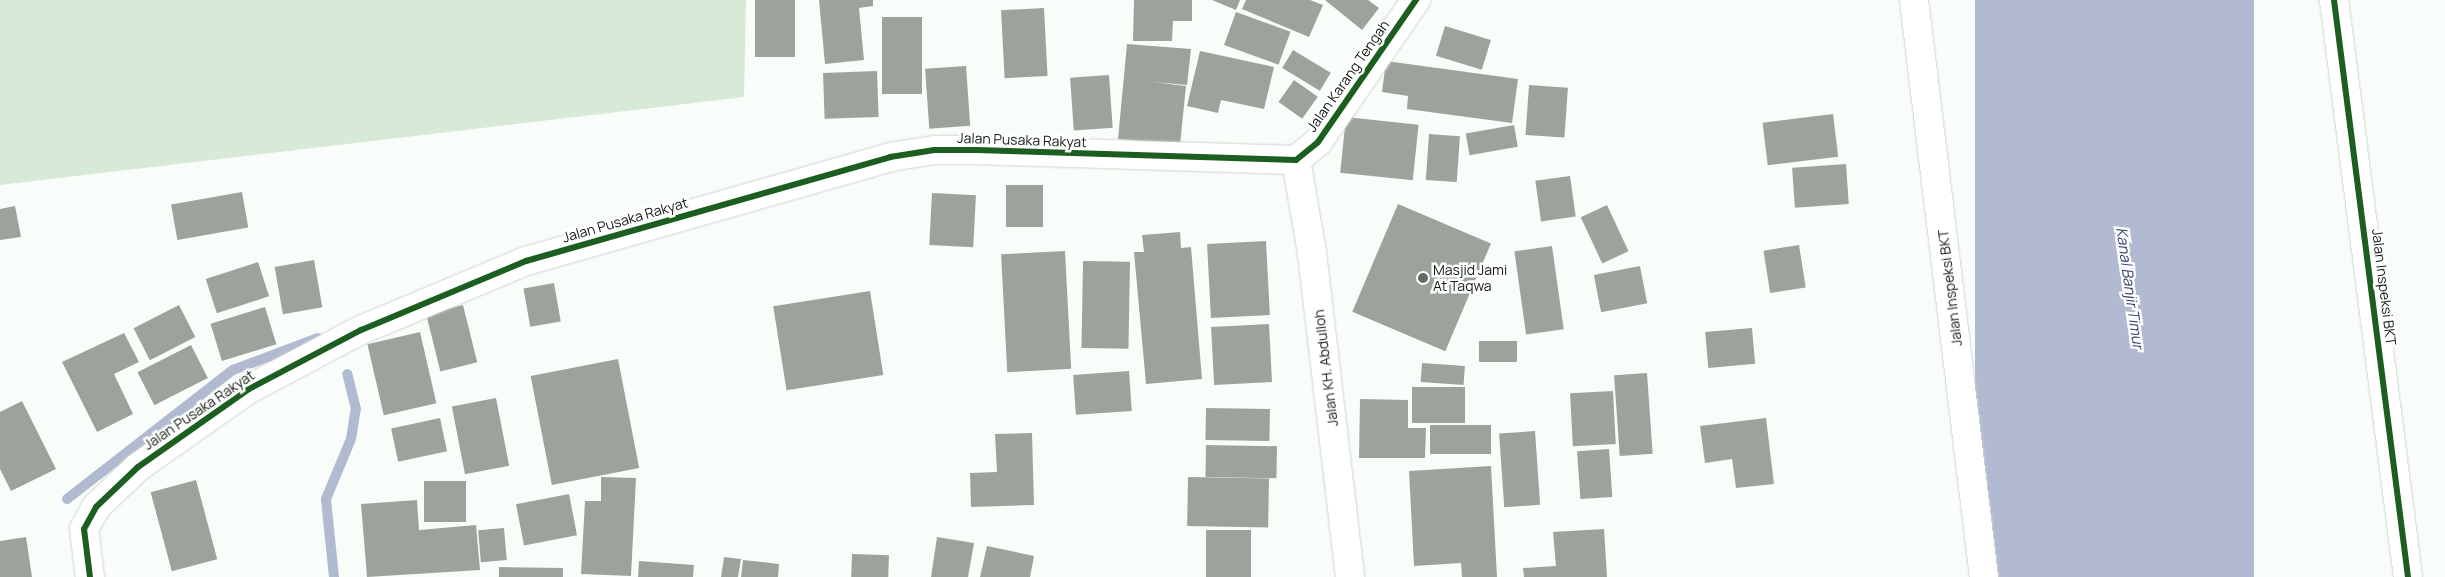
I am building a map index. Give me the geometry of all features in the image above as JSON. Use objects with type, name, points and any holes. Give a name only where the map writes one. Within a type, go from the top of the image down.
[{"type":"street","name":"Jalan Karang Tengah","points":[[1296,160],[1318,142],[1416,0]]},
{"type":"street","name":"Jalan Inspeksi BKT","points":[[1914,0],[1984,577]]},
{"type":"street","name":"Jalan Inspeksi BKT","points":[[2334,0],[2408,577]]},
{"type":"street","name":"Jalan Pusaka Rakyat","points":[[90,577],[84,530],[96,506],[138,467],[266,380],[361,330],[526,261],[890,157],[934,150],[1296,160]]},
{"type":"street","name":"Jalan KH. Abdulloh","points":[[1296,160],[1320,316],[1350,577]]},
{"type":"green space","points":[[0,0],[746,0],[744,97],[0,185]]},
{"type":"water","name":"Kanal Banjir Timur","points":[[1975,0],[2254,0],[2254,577],[1975,577]]},
{"type":"building","points":[[755,0],[795,0],[795,57],[755,57]]},
{"type":"building","points":[[819,0],[873,0],[873,6],[859,8],[864,60],[825,64]]},
{"type":"building","points":[[1134,0],[1192,0],[1192,21],[1173,21],[1172,41],[1133,41]]},
{"type":"building","points":[[1212,0],[1240,0],[1236,10]]},
{"type":"building","points":[[1246,0],[1310,0],[1323,5],[1309,37],[1242,9]]},
{"type":"building","points":[[1325,0],[1368,0],[1379,8],[1362,30]]},
{"type":"building","points":[[1044,8],[1048,76],[1005,78],[1001,10]]},
{"type":"building","points":[[1236,12],[1291,32],[1279,65],[1224,45]]},
{"type":"building","points":[[882,17],[922,17],[922,94],[882,94]]},
{"type":"building","points":[[1445,26],[1491,40],[1482,70],[1436,56]]},
{"type":"building","points":[[1127,44],[1191,49],[1187,85],[1152,82],[1186,86],[1180,145],[1118,139]]},
{"type":"building","points":[[1293,50],[1331,73],[1320,91],[1282,68]]},
{"type":"building","points":[[1200,51],[1274,67],[1264,109],[1221,100],[1218,113],[1187,106]]},
{"type":"building","points":[[1386,61],[1518,79],[1512,123],[1407,109],[1408,96],[1382,92]]},
{"type":"building","points":[[966,66],[970,126],[929,129],[925,69]]},
{"type":"building","points":[[877,71],[879,117],[825,119],[823,73]]},
{"type":"building","points":[[1109,75],[1113,128],[1074,131],[1070,78]]},
{"type":"building","points":[[1294,80],[1318,97],[1302,119],[1279,102]]},
{"type":"building","points":[[1529,85],[1568,88],[1564,138],[1526,135]]},
{"type":"building","points":[[1833,114],[1838,157],[1768,165],[1763,123]]},
{"type":"building","points":[[1346,117],[1419,125],[1413,180],[1340,173]]},
{"type":"building","points":[[1514,125],[1518,147],[1470,155],[1466,134]]},
{"type":"building","points":[[1429,134],[1460,136],[1457,182],[1426,180]]},
{"type":"building","points":[[1846,164],[1849,204],[1795,208],[1792,168]]},
{"type":"building","points":[[1570,176],[1576,217],[1541,221],[1535,181]]},
{"type":"building","points":[[1006,185],[1043,185],[1043,227],[1006,227]]},
{"type":"building","points":[[242,192],[248,227],[177,240],[171,205]]},
{"type":"building","points":[[932,193],[976,195],[973,247],[929,245]]},
{"type":"building","name":"Masjid Jami At Taqwa","points":[[1398,204],[1491,243],[1445,351],[1352,312]]},
{"type":"building","points":[[1607,205],[1629,251],[1602,263],[1581,217]]},
{"type":"building","points":[[15,206],[21,237],[0,240],[0,209]]},
{"type":"building","points":[[1180,232],[1181,248],[1191,247],[1202,379],[1146,384],[1134,252],[1144,252],[1142,235]]},
{"type":"building","points":[[1266,241],[1270,315],[1211,318],[1207,244]]},
{"type":"building","points":[[1799,245],[1806,287],[1770,293],[1763,251]]},
{"type":"building","points":[[1552,246],[1564,329],[1526,334],[1514,251]]},
{"type":"building","points":[[1065,251],[1071,369],[1007,372],[1001,254]]},
{"type":"building","points":[[314,260],[322,307],[283,314],[275,267]]},
{"type":"building","points":[[1083,261],[1130,262],[1128,349],[1081,348]]},
{"type":"building","points":[[258,262],[269,296],[217,313],[206,279]]},
{"type":"building","points":[[1640,266],[1647,303],[1601,312],[1594,275]]},
{"type":"building","points":[[554,283],[561,321],[530,327],[523,288]]},
{"type":"building","points":[[870,291],[883,375],[787,390],[773,306]]},
{"type":"building","points":[[179,305],[195,337],[150,360],[134,328]]},
{"type":"building","points":[[463,305],[477,362],[440,371],[426,314]]},
{"type":"building","points":[[265,307],[276,344],[222,361],[210,324]]},
{"type":"building","points":[[1269,324],[1272,382],[1214,385],[1211,327]]},
{"type":"building","points":[[1752,328],[1755,364],[1708,368],[1705,332]]},
{"type":"building","points":[[420,332],[436,403],[384,415],[367,344]]},
{"type":"building","points":[[124,333],[139,362],[114,374],[133,414],[97,432],[62,362]]},
{"type":"building","points":[[1479,341],[1517,341],[1517,362],[1479,362]]},
{"type":"building","points":[[191,345],[208,378],[154,405],[138,372]]},
{"type":"building","points":[[618,359],[639,468],[552,485],[531,376]]},
{"type":"building","points":[[1422,363],[1465,366],[1464,385],[1421,382]]},
{"type":"building","points":[[1129,371],[1132,411],[1076,415],[1073,375]]},
{"type":"building","points":[[1647,373],[1653,454],[1620,456],[1614,375]]},
{"type":"building","points":[[1412,387],[1465,387],[1465,423],[1412,423]]},
{"type":"building","points":[[1613,391],[1616,444],[1573,446],[1570,393]]},
{"type":"building","points":[[496,398],[509,466],[465,474],[452,407]]},
{"type":"building","points":[[1360,399],[1408,400],[1408,428],[1426,428],[1425,458],[1359,458]]},
{"type":"building","points":[[22,401],[56,469],[11,491],[0,469],[0,412]]},
{"type":"building","points":[[1206,408],[1270,409],[1269,441],[1205,440]]},
{"type":"building","points":[[440,418],[447,451],[398,462],[391,428]]},
{"type":"building","points":[[1766,418],[1774,484],[1736,488],[1732,459],[1705,463],[1700,426]]},
{"type":"building","points":[[1430,425],[1491,425],[1491,454],[1430,454]]},
{"type":"building","points":[[1535,431],[1540,505],[1504,507],[1499,434]]},
{"type":"building","points":[[1032,433],[1034,505],[971,507],[970,473],[997,472],[995,434]]},
{"type":"building","points":[[1206,445],[1277,446],[1276,478],[1205,477]]},
{"type":"building","points":[[1609,449],[1612,497],[1580,499],[1577,451]]},
{"type":"building","points":[[1491,466],[1497,577],[1462,577],[1461,563],[1414,566],[1409,471]]},
{"type":"building","points":[[601,477],[636,478],[631,576],[581,574],[585,501],[601,501]]},
{"type":"building","points":[[1188,477],[1269,478],[1268,527],[1187,526]]},
{"type":"building","points":[[196,480],[217,559],[172,571],[151,492]]},
{"type":"building","points":[[424,481],[466,481],[466,522],[424,522]]},
{"type":"building","points":[[569,494],[577,535],[524,546],[516,504]]},
{"type":"building","points":[[417,500],[419,530],[476,525],[480,570],[367,577],[361,504]]},
{"type":"building","points":[[504,528],[507,560],[481,562],[478,530]]},
{"type":"building","points":[[1604,529],[1607,577],[1524,577],[1523,568],[1556,566],[1553,532]]},
{"type":"building","points":[[1206,530],[1251,530],[1251,577],[1206,577]]},
{"type":"building","points":[[26,537],[32,577],[0,577],[0,541]]},
{"type":"building","points":[[937,537],[974,543],[968,577],[931,577]]},
{"type":"building","points":[[987,546],[1034,556],[1030,577],[980,577]]},
{"type":"building","points":[[852,554],[889,555],[888,577],[851,577]]},
{"type":"building","points":[[724,557],[741,559],[738,577],[721,577]]},
{"type":"building","points":[[743,560],[779,564],[778,577],[741,577]]},
{"type":"building","points":[[639,561],[694,565],[693,577],[638,577]]},
{"type":"building","points":[[499,567],[563,568],[563,577],[499,577]]},
{"type":"waterway","points":[[67,499],[233,370],[318,338]]},
{"type":"waterway","points":[[334,577],[326,499],[351,439],[356,409],[347,374]]},
{"type":"cycle path","points":[[90,577],[84,529],[96,507],[138,467],[249,389],[361,330],[526,261],[890,157],[934,150],[977,150],[1296,160],[1318,142],[1416,0]]},
{"type":"cycle path","points":[[2334,0],[2408,577]]},
{"type":"place","name":"Masjid Jami At Taqwa","points":[[1423,278]]}]
